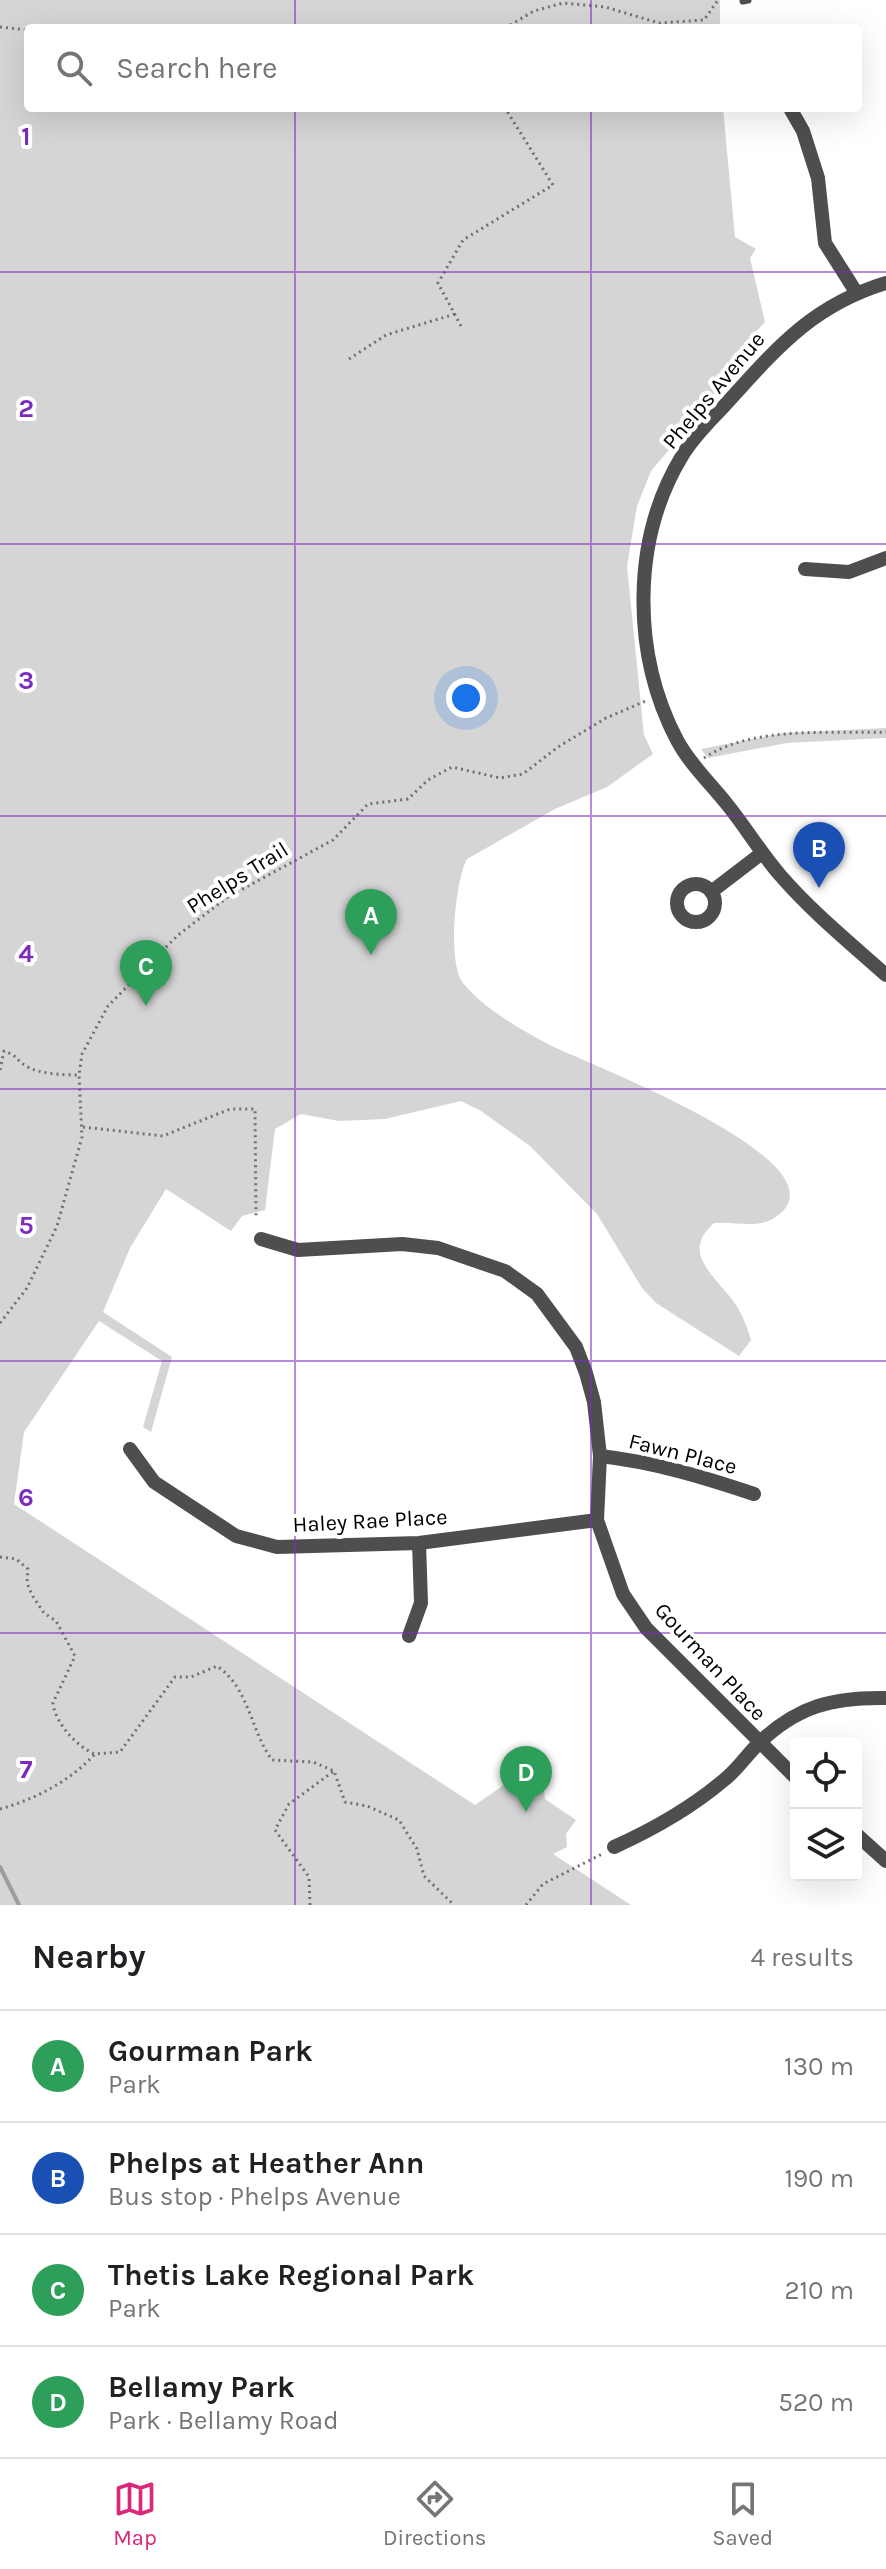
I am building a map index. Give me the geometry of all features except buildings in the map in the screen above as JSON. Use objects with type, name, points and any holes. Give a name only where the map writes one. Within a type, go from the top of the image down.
[{"type":"street","points":[[792,112],[809,147],[818,178],[825,243],[856,292]]},
{"type":"street","name":"Phelps Avenue","points":[[886,283],[832,303],[783,341],[692,441],[667,483],[648,543],[643,576],[647,639],[659,696],[678,743],[762,853],[814,910],[886,975]]},
{"type":"street","points":[[805,569],[849,572],[886,558]]},
{"type":"street","points":[[711,892],[762,853]]},
{"type":"street","name":"Gourman Place","points":[[261,1239],[298,1250],[402,1244],[438,1248],[505,1271],[537,1294],[576,1347],[594,1402],[600,1456],[597,1520],[623,1594],[646,1628],[790,1772]]},
{"type":"street","name":"Haley Rae Place","points":[[130,1449],[154,1482],[236,1536],[277,1547],[419,1543],[597,1520]]},
{"type":"street","name":"Fawn Place","points":[[600,1456],[682,1470],[754,1494]]},
{"type":"street","points":[[409,1636],[421,1603],[419,1543]]},
{"type":"street","points":[[614,1847],[657,1828],[703,1797],[727,1778],[759,1743],[805,1709],[844,1697],[886,1698]]},
{"type":"street","points":[[862,1839],[886,1861]]},
{"type":"path","points":[[704,20],[718,0]]},
{"type":"path","points":[[512,24],[534,11],[563,3],[605,7],[659,23],[704,20]]},
{"type":"path","points":[[704,20],[706,24]]},
{"type":"path","points":[[0,27],[24,30]]},
{"type":"path","points":[[461,326],[438,283],[463,240],[553,185],[507,112]]},
{"type":"path","points":[[349,359],[386,335],[455,314]]},
{"type":"path","name":"Phelps Trail","points":[[0,1323],[27,1288],[50,1245],[70,1188],[83,1127],[79,1075],[82,1054],[108,1006],[178,935],[228,897],[333,840],[366,805],[408,799],[428,780],[452,767],[500,778],[523,774],[558,747],[606,718],[659,696]]},
{"type":"path","points":[[694,764],[718,748],[778,735],[886,732]]},
{"type":"path","points":[[0,1070],[4,1051],[17,1055],[25,1066],[56,1075],[79,1075]]},
{"type":"path","points":[[83,1127],[163,1136],[230,1109],[255,1109],[256,1217]]},
{"type":"path","points":[[0,1557],[16,1559],[28,1569],[27,1583],[32,1595],[44,1613],[56,1621],[75,1656],[53,1703],[53,1710],[72,1736],[95,1754]]},
{"type":"path","points":[[0,1809],[23,1802],[74,1776],[95,1754],[124,1749],[175,1677],[191,1677],[217,1666],[236,1681],[256,1721],[263,1748],[272,1760],[313,1762],[334,1771],[345,1802],[367,1806],[399,1820],[417,1849],[424,1876],[454,1905]]},
{"type":"path","points":[[310,1905],[309,1877],[275,1830],[289,1804],[334,1771]]},
{"type":"path","points":[[526,1905],[543,1884],[614,1847]]},
{"type":"shaded area","points":[[0,0],[720,0],[720,24],[24,24],[24,112],[723,112],[735,237],[756,249],[750,258],[765,322],[733,357],[725,382],[713,398],[651,471],[637,506],[627,566],[644,735],[653,754],[607,787],[555,809],[467,859],[456,903],[455,958],[463,983],[493,1010],[552,1046],[705,1117],[748,1144],[779,1171],[790,1196],[774,1218],[768,1221],[753,1224],[714,1223],[704,1234],[700,1245],[705,1265],[745,1322],[751,1340],[739,1356],[656,1303],[642,1288],[597,1214],[530,1146],[481,1111],[461,1101],[385,1119],[339,1121],[301,1114],[275,1129],[265,1210],[242,1216],[231,1231],[166,1189],[130,1248],[103,1312],[172,1357],[151,1432],[143,1427],[162,1361],[99,1321],[24,1432],[14,1504],[475,1805],[540,1760],[545,1799],[576,1820],[566,1834],[567,1847],[553,1854],[631,1905],[0,1905]]},
{"type":"shaded area","points":[[886,728],[886,738],[787,743],[708,758],[701,749],[784,733]]},
{"type":"waterway","points":[[0,1867],[19,1905]]},
{"type":"place","name":"Phelps at Heather Ann","points":[[819,888]]},
{"type":"place","name":"Gourman Park","points":[[371,955]]},
{"type":"place","name":"Thetis Lake Regional Park","points":[[146,1006]]},
{"type":"place","name":"Bellamy Park","points":[[526,1812]]}]
